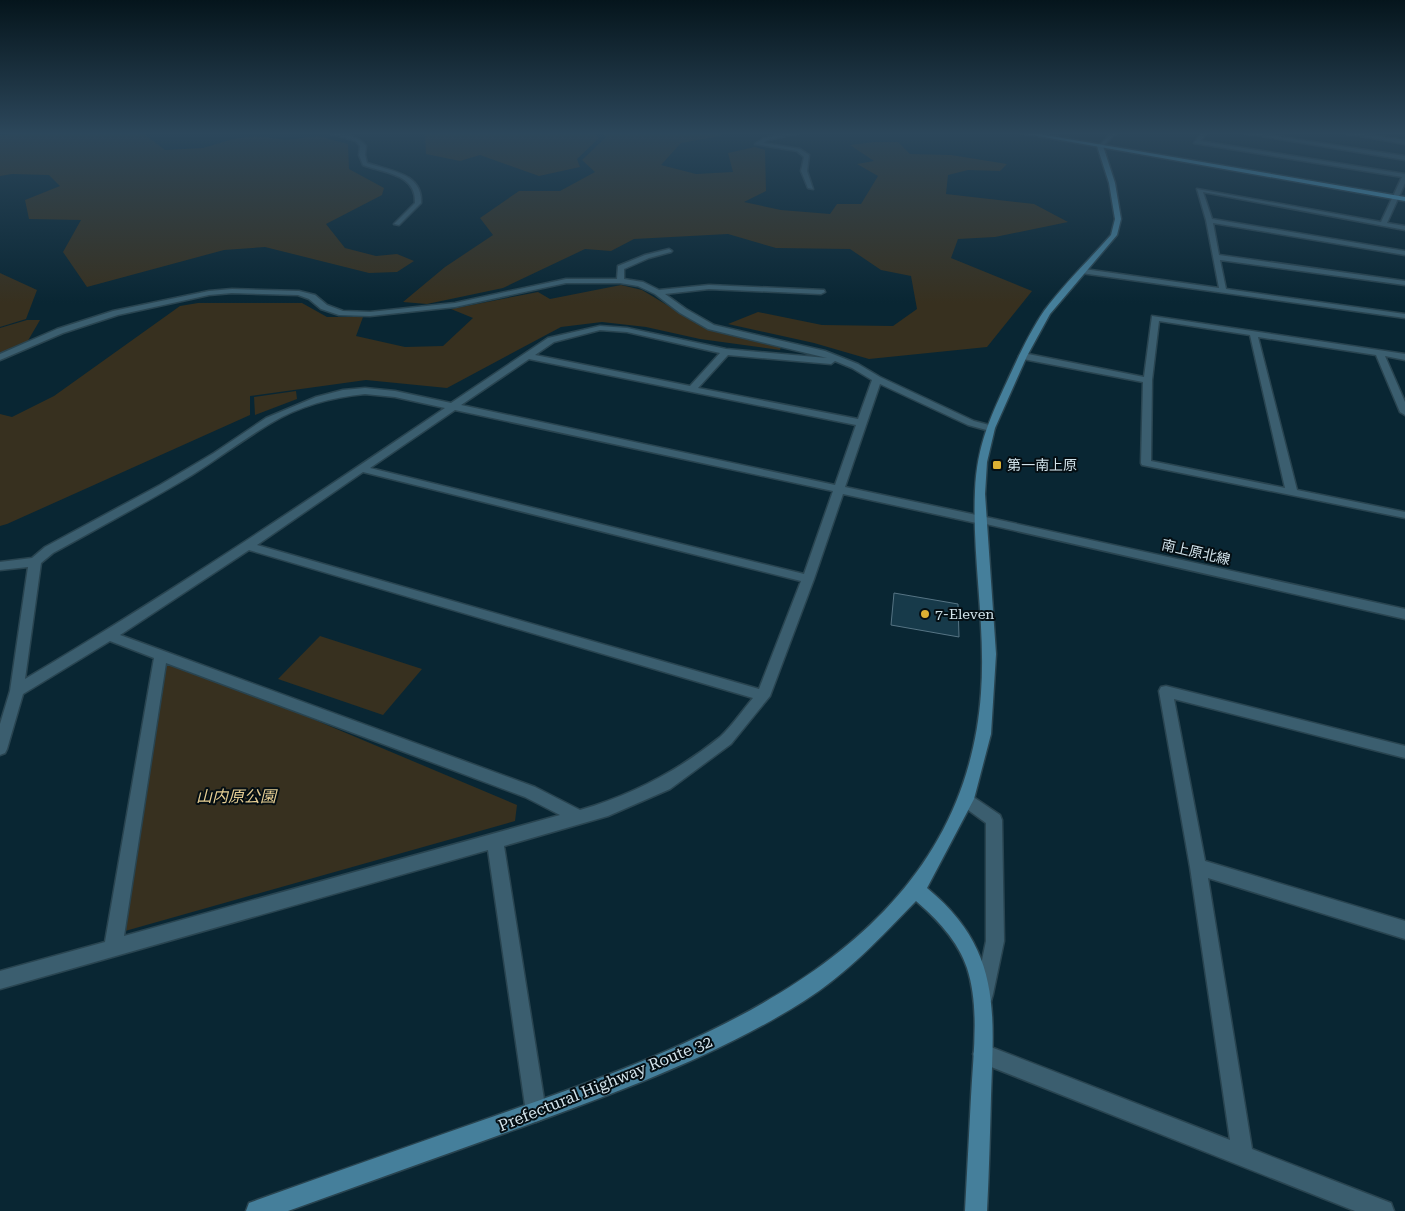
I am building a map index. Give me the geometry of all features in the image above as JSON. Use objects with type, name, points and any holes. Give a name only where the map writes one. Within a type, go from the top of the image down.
[{"type":"main road","name":"Prefectural Highway Route 32","points":[[258,1211],[536,1112],[684,1054],[744,1025],[798,994],[847,958],[916,890],[966,799],[984,734],[989,654],[981,520],[982,462],[990,428],[1024,356],[1047,313],[1114,235],[1118,218],[1113,190]]},
{"type":"main road","points":[[1348,190],[1405,199]]},
{"type":"main road","points":[[916,890],[938,908],[971,954],[983,997],[983,1054],[976,1211]]},
{"type":"street","points":[[397,224],[418,203],[417,190]]},
{"type":"street","points":[[1223,291],[1209,220],[1199,190],[1405,228]]},
{"type":"street","points":[[1383,224],[1400,190]]},
{"type":"street","points":[[1209,220],[1405,253]]},
{"type":"street","points":[[620,281],[621,268],[647,256],[669,251]]},
{"type":"street","points":[[1216,257],[1405,283]]},
{"type":"street","points":[[1084,271],[1405,316]]},
{"type":"street","points":[[0,357],[60,331],[98,319],[209,293],[232,291],[300,293],[312,298],[324,307],[342,313],[370,314],[455,305],[566,281],[620,281],[640,284],[658,292],[683,311],[712,327],[822,353],[855,366],[877,379],[971,423],[990,428]]},
{"type":"street","points":[[658,292],[709,287],[821,292]]},
{"type":"street","points":[[1405,357],[1254,335],[1155,318],[1148,380],[1146,463],[1405,515]]},
{"type":"street","points":[[17,691],[110,636],[247,546],[551,340],[600,328],[627,330],[726,352],[820,361],[838,360]]},
{"type":"street","points":[[1254,335],[1292,493]]},
{"type":"street","points":[[692,389],[726,352]]},
{"type":"street","points":[[1379,353],[1405,412]]},
{"type":"street","points":[[527,356],[862,423]]},
{"type":"street","points":[[1024,356],[1148,380]]},
{"type":"street","points":[[0,980],[608,809],[665,784],[726,740],[763,696],[808,579],[877,379]]},
{"type":"street","name":"南上原北線","points":[[36,562],[49,550],[164,487],[218,455],[269,420],[319,399],[365,391],[395,394],[981,520],[1405,614]]},
{"type":"street","points":[[362,469],[808,579]]},
{"type":"street","points":[[247,546],[763,696]]},
{"type":"street","points":[[0,566],[36,562],[17,691],[0,749]]},
{"type":"street","points":[[110,636],[530,792],[579,817]]},
{"type":"street","points":[[113,948],[161,655]]},
{"type":"street","points":[[1243,1157],[1198,867],[1166,692],[1405,752]]},
{"type":"street","points":[[966,799],[994,820],[995,941],[983,997]]},
{"type":"street","points":[[495,840],[536,1112]]},
{"type":"street","points":[[1198,867],[1405,930]]},
{"type":"street","points":[[983,1054],[1383,1211]]},
{"type":"green space","points":[[51,190],[384,190],[382,195],[326,224],[345,248],[376,256],[397,254],[414,261],[397,272],[369,273],[265,247],[224,250],[87,287],[63,252],[81,220],[29,219],[25,200]]},
{"type":"green space","points":[[766,190],[744,202],[781,210],[830,214],[837,204],[861,204],[870,190],[946,190],[946,194],[1034,204],[1068,222],[995,237],[958,239],[951,258],[1032,291],[987,347],[869,359],[814,343],[728,324],[758,312],[822,325],[893,326],[917,309],[911,276],[881,270],[850,249],[776,248],[728,234],[634,239],[611,251],[585,249],[503,288],[427,304],[403,302],[445,267],[493,235],[480,218],[519,191]]},
{"type":"green space","points":[[0,273],[37,290],[26,319],[0,327]]},
{"type":"green space","points":[[621,285],[642,290],[707,329],[781,347],[780,350],[700,339],[646,327],[602,322],[561,327],[447,388],[366,380],[250,396],[250,415],[0,526],[0,414],[12,417],[54,396],[180,306],[198,303],[302,303],[327,317],[363,317],[356,336],[405,347],[443,346],[473,318],[451,309],[538,292],[550,299]]},
{"type":"green space","points":[[27,320],[40,320],[26,344],[0,354],[0,328]]},
{"type":"green space","points":[[296,391],[297,399],[255,415],[254,397]]},
{"type":"green space","points":[[320,636],[422,669],[383,715],[278,679]]},
{"type":"green space","name":"山内原公園","points":[[161,655],[517,805],[515,821],[111,935]]},
{"type":"building","name":"7-Eleven","points":[[894,593],[958,604],[959,637],[891,625]]},
{"type":"place","name":"第一南上原","points":[[997,465]]},
{"type":"place","name":"7-Eleven","points":[[925,614]]}]
